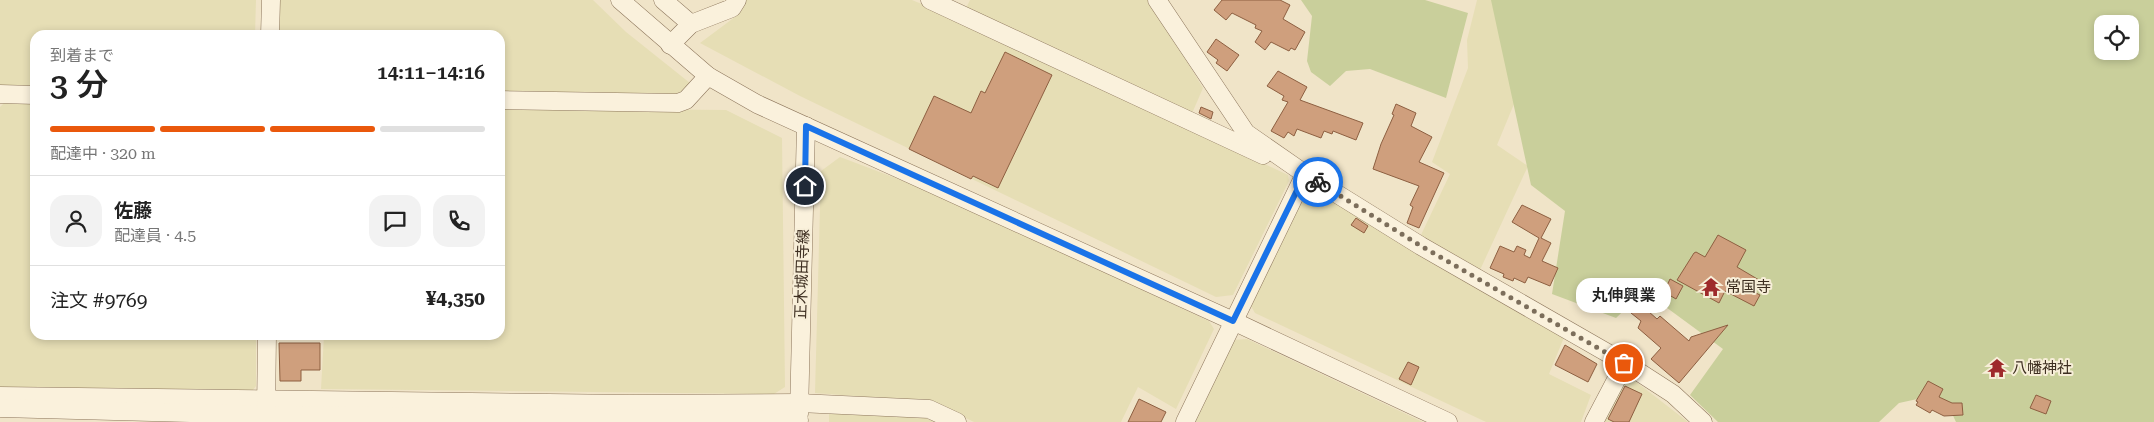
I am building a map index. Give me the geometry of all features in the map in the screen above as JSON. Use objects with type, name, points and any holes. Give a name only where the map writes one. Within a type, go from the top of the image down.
[{"type":"street","points":[[270,0],[270,30]]},
{"type":"street","points":[[620,0],[708,76],[757,104],[1233,321],[1448,422]]},
{"type":"street","points":[[663,0],[691,24]]},
{"type":"street","points":[[670,45],[691,24],[732,8],[737,0]]},
{"type":"street","points":[[930,0],[961,7],[1305,174]]},
{"type":"street","points":[[1157,0],[1246,133],[1305,174],[1421,246],[1624,363],[1672,394],[1703,422]]},
{"type":"street","points":[[505,100],[678,103],[686,100],[708,76]]},
{"type":"street","points":[[0,94],[30,95]]},
{"type":"street","name":"正木城田寺線","points":[[799,415],[806,126]]},
{"type":"street","points":[[1185,422],[1305,174]]},
{"type":"street","points":[[266,412],[267,340]]},
{"type":"street","points":[[1594,422],[1624,363]]},
{"type":"street","points":[[0,396],[266,412],[349,419],[714,420],[929,409],[957,422]]},
{"type":"street","points":[[0,408],[186,417],[266,412],[629,404],[799,415]]},
{"type":"shaded area","points":[[0,0],[256,0],[255,30],[30,30],[30,89],[0,89]]},
{"type":"shaded area","points":[[280,0],[593,0],[626,32],[690,83],[682,92],[674,97],[505,95],[505,30],[278,30]]},
{"type":"shaded area","points":[[746,0],[912,0],[975,26],[1288,175],[1289,181],[1233,295],[1216,297],[800,96],[700,43],[739,14]]},
{"type":"shaded area","points":[[970,0],[1150,0],[1203,88],[1190,118],[964,12]]},
{"type":"shaded area","points":[[1477,0],[1557,0],[1497,145],[1528,166],[1480,270],[1420,237],[1450,174],[1432,162],[1468,68],[1467,40]]},
{"type":"shaded area","points":[[5,102],[30,102],[30,340],[256,340],[256,386],[251,392],[0,391],[0,107]]},
{"type":"shaded area","points":[[505,108],[726,110],[782,138],[785,387],[774,394],[321,389],[324,340],[505,340]]},
{"type":"shaded area","points":[[840,157],[930,191],[1209,321],[1214,329],[1176,409],[1138,387],[1121,422],[974,422],[933,402],[815,393],[821,171]]},
{"type":"shaded area","points":[[1304,187],[1314,188],[1565,335],[1549,374],[1591,395],[1581,422],[1486,422],[1255,313],[1249,303]]},
{"type":"shaded area","points":[[1247,339],[1423,422],[1194,422],[1232,340]]},
{"type":"shaded area","points":[[1626,374],[1688,422],[1604,422]]},
{"type":"shaded area","points":[[829,413],[923,417],[935,422],[829,422]]},
{"type":"green space","points":[[1301,0],[1425,0],[1468,13],[1446,98],[1370,69],[1346,71],[1330,86],[1311,72],[1307,61],[1312,16]]},
{"type":"green space","points":[[1491,0],[2154,0],[2154,422],[1956,422],[1946,401],[1922,398],[1899,403],[1879,422],[1718,422],[1690,395],[1723,349],[1644,291],[1616,318],[1552,294],[1565,211],[1531,185]]},
{"type":"building","points":[[1222,0],[1280,0],[1290,5],[1283,19],[1305,32],[1295,50],[1291,48],[1289,51],[1271,42],[1265,50],[1255,42],[1262,31],[1255,28],[1256,25],[1232,13],[1226,20],[1214,10]]},
{"type":"building","points":[[1216,39],[1239,55],[1227,71],[1216,63],[1218,60],[1207,52]]},
{"type":"building","points":[[1005,52],[1052,75],[998,188],[973,176],[971,179],[909,149],[934,96],[971,113],[981,91],[985,93]]},
{"type":"building","points":[[1278,71],[1307,87],[1300,100],[1363,123],[1356,140],[1333,131],[1332,134],[1324,131],[1321,138],[1297,129],[1294,136],[1288,132],[1284,138],[1271,131],[1288,102],[1282,100],[1284,96],[1267,86]]},
{"type":"building","points":[[1396,104],[1416,113],[1411,126],[1432,137],[1419,162],[1444,173],[1419,228],[1407,223],[1413,207],[1410,205],[1419,186],[1373,169],[1381,144],[1394,115],[1392,114]]},
{"type":"building","points":[[1201,107],[1213,112],[1211,119],[1199,113]]},
{"type":"building","points":[[1522,205],[1551,219],[1541,238],[1551,243],[1542,261],[1558,268],[1550,286],[1528,277],[1525,283],[1514,278],[1513,281],[1503,277],[1504,274],[1490,268],[1500,246],[1514,252],[1517,246],[1526,250],[1524,255],[1530,258],[1539,238],[1512,222]]},
{"type":"building","points":[[1356,218],[1368,226],[1364,233],[1351,225]]},
{"type":"building","points":[[1718,235],[1746,250],[1737,267],[1759,280],[1752,291],[1760,295],[1754,306],[1725,291],[1719,303],[1677,280],[1694,253],[1696,252],[1705,257]]},
{"type":"building","points":[[1670,279],[1683,286],[1676,299],[1664,292]]},
{"type":"building","points":[[1639,303],[1657,319],[1660,316],[1689,341],[1691,337],[1728,325],[1679,383],[1651,359],[1661,348],[1638,328],[1641,321],[1631,313]]},
{"type":"building","points":[[279,343],[320,343],[320,370],[301,370],[301,381],[280,381]]},
{"type":"building","points":[[1565,345],[1597,364],[1588,382],[1555,365]]},
{"type":"building","points":[[1408,362],[1419,367],[1411,385],[1399,379]]},
{"type":"building","points":[[1928,381],[1943,389],[1939,397],[1952,403],[1962,403],[1963,415],[1944,416],[1932,410],[1930,413],[1916,405],[1918,402],[1916,401]]},
{"type":"building","points":[[1625,386],[1642,394],[1629,422],[1614,422],[1608,419]]},
{"type":"building","points":[[2036,395],[2051,401],[2046,414],[2030,408]]},
{"type":"building","points":[[1139,399],[1166,412],[1161,422],[1128,422]]},
{"type":"way so far","points":[[1318,182],[1421,246],[1624,363]]},
{"type":"place","name":"常国寺","points":[[1711,287]]},
{"type":"place","name":"丸伸興業","points":[[1624,363]]},
{"type":"place","name":"八幡神社","points":[[1997,368]]},
{"type":"route","points":[[805,186],[806,126],[1233,321],[1305,174],[1318,182]]}]
